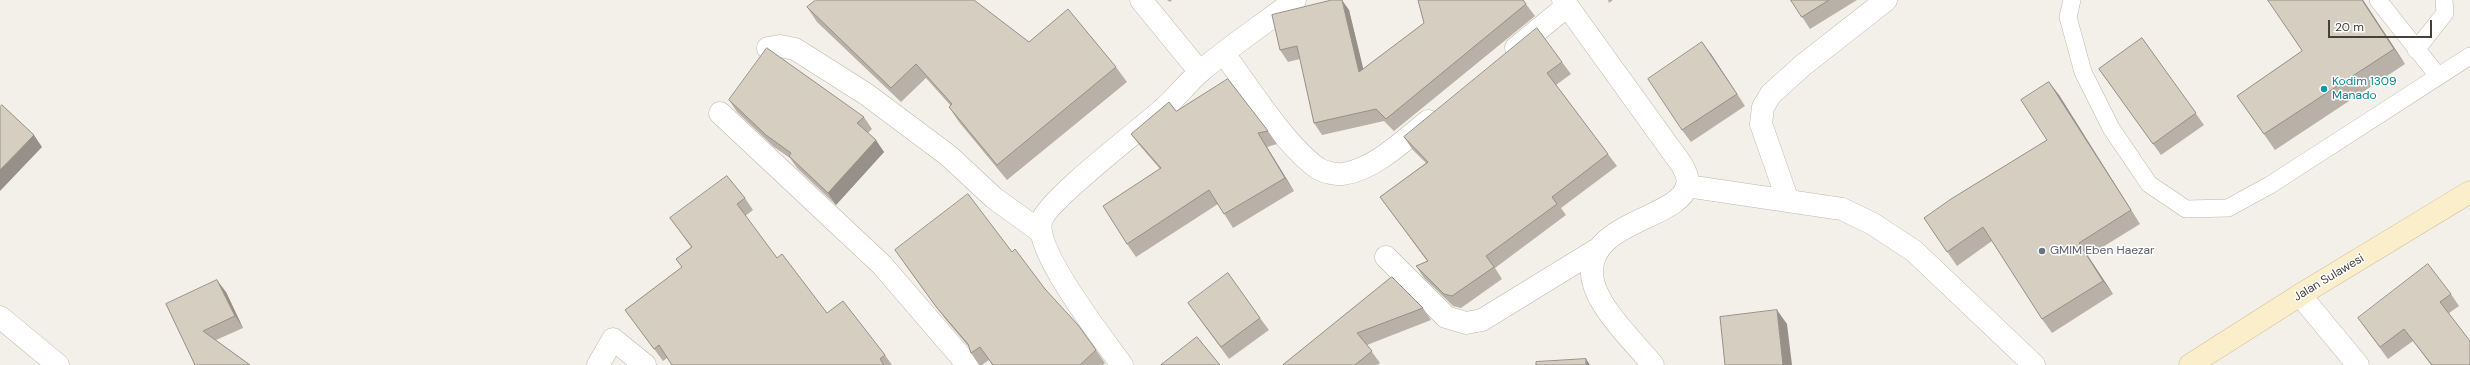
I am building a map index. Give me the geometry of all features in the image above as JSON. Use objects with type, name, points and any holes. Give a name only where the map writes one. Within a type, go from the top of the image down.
[{"type":"main road","name":"Jalan Sulawesi","points":[[2190,365],[2300,295],[2470,192]]},
{"type":"street","points":[[1141,0],[1200,72]]},
{"type":"street","points":[[1122,365],[1054,266],[1041,232],[1041,222],[1047,210],[1163,109],[1200,72],[1295,0]]},
{"type":"street","points":[[1788,201],[1761,124],[1763,107],[1771,94],[1802,66],[1886,0]]},
{"type":"street","points":[[1386,257],[1446,317],[1466,323],[1482,320],[1596,250],[1643,218],[1678,201],[1687,186],[1687,177],[1682,165],[1565,3],[1499,62]]},
{"type":"street","points":[[768,48],[780,46],[795,49],[866,94],[949,156],[994,198],[1041,232]]},
{"type":"street","points":[[1224,54],[1303,156],[1321,170],[1341,174],[1361,168],[1391,150],[1442,110]]},
{"type":"street","points":[[720,113],[882,265],[968,365]]},
{"type":"street","points":[[1687,186],[1842,209],[1873,224],[1914,251],[2034,365]]},
{"type":"street","points":[[1596,250],[1592,265],[1594,282],[1607,308],[1653,365]]},
{"type":"street","points":[[2300,295],[2358,365]]},
{"type":"street","points":[[0,317],[58,365]]},
{"type":"street","points":[[598,365],[613,339],[645,365]]},
{"type":"lane","points":[[2072,0],[2068,17],[2083,72],[2111,128],[2149,184],[2186,209],[2228,208],[2270,185],[2470,56]]},
{"type":"lane","points":[[2378,0],[2438,76]]},
{"type":"lane","points":[[2416,50],[2445,13],[2444,0]]},
{"type":"building","points":[[816,0],[974,0],[1029,42],[1068,9],[1116,67],[997,165],[949,107],[952,104],[916,64],[891,88],[807,7]]},
{"type":"building","points":[[1332,0],[1342,0],[1359,72],[1424,23],[1418,0],[1523,0],[1526,4],[1386,119],[1376,109],[1314,123],[1297,46],[1280,50],[1272,15]]},
{"type":"building","points":[[1791,0],[1829,0],[1802,17]]},
{"type":"building","name":"Kodim 1309 Manado","points":[[2268,0],[2362,0],[2394,49],[2264,134],[2237,96],[2302,51]]},
{"type":"building","points":[[1537,28],[1562,62],[1547,73],[1608,154],[1552,197],[1557,204],[1486,256],[1494,267],[1452,296],[1444,294],[1416,266],[1428,261],[1380,197],[1428,162],[1404,137]]},
{"type":"building","points":[[2142,38],[2196,113],[2153,144],[2099,69]]},
{"type":"building","points":[[1702,42],[1737,94],[1682,130],[1648,79]]},
{"type":"building","points":[[767,48],[864,117],[857,123],[876,140],[828,193],[789,156],[791,153],[766,135],[729,100]]},
{"type":"building","points":[[1228,79],[1268,131],[1258,133],[1285,178],[1224,214],[1209,190],[1127,244],[1103,206],[1161,168],[1131,134],[1169,102],[1176,111]]},
{"type":"building","points":[[2049,82],[2131,210],[2079,243],[2103,281],[2042,319],[1983,227],[1947,252],[1924,218],[1951,199],[2047,140],[2021,100]]},
{"type":"building","points":[[2,105],[34,135],[0,170],[0,107]]},
{"type":"building","points":[[727,176],[745,198],[737,204],[777,258],[782,254],[827,313],[843,301],[885,355],[880,359],[884,365],[672,365],[659,345],[654,349],[625,310],[682,267],[676,259],[692,247],[670,218]]},
{"type":"building","points":[[968,194],[1012,252],[1015,249],[1045,289],[1078,325],[1096,350],[1080,365],[993,365],[980,347],[971,353],[968,344],[937,308],[895,250]]},
{"type":"building","points":[[2428,264],[2451,294],[2440,302],[2470,341],[2470,365],[2432,365],[2404,329],[2380,347],[2358,318]]},
{"type":"building","points":[[1228,273],[1260,318],[1221,347],[1188,303]]},
{"type":"building","points":[[1392,277],[1423,308],[1357,333],[1372,351],[1355,365],[1283,365]]},
{"type":"building","points":[[217,280],[235,316],[203,331],[250,365],[195,365],[166,304]]},
{"type":"building","points":[[1777,310],[1783,365],[1725,365],[1720,317]]},
{"type":"building","points":[[1197,337],[1220,365],[1161,365]]},
{"type":"building","points":[[1586,359],[1586,365],[1536,365],[1536,362]]},
{"type":"place","name":"Kodim 1309 Manado","points":[[2324,89]]},
{"type":"place","name":"GMIM Eben Haezar","points":[[2042,251]]}]
